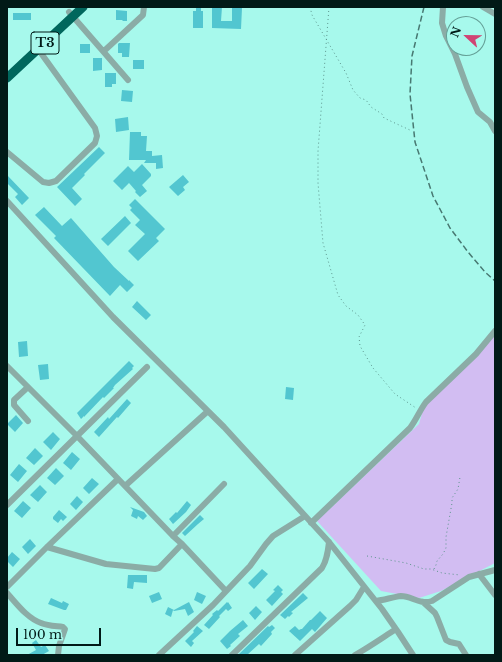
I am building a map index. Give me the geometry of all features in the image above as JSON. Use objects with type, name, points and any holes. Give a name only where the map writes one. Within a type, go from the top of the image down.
[{"type":"highway","name":"T3","points":[[7,78],[72,12],[83,7]]},
{"type":"highway","name":"T3","points":[[7,70],[36,47]]},
{"type":"street","points":[[104,51],[143,15],[144,7]]},
{"type":"street","points":[[442,7],[442,22],[446,36],[455,54],[467,87],[478,112],[490,122],[495,131]]},
{"type":"street","points":[[484,7],[495,14]]},
{"type":"street","points":[[72,12],[128,80]]},
{"type":"street","points":[[7,152],[43,182],[49,184],[56,181],[95,143],[97,136],[95,128],[36,47]]},
{"type":"street","points":[[7,202],[113,317],[224,427],[329,542],[376,601],[412,655]]},
{"type":"street","points":[[311,523],[410,428],[426,402],[476,354],[495,331]]},
{"type":"street","points":[[7,366],[77,436],[226,591]]},
{"type":"street","points":[[7,505],[147,367]]},
{"type":"street","points":[[28,387],[14,400],[13,403],[28,421]]},
{"type":"street","points":[[125,486],[208,411]]},
{"type":"street","points":[[7,587],[118,479]]},
{"type":"street","points":[[173,536],[224,484]]},
{"type":"street","points":[[159,655],[208,610],[250,566],[273,536],[305,516]]},
{"type":"street","points":[[232,655],[322,568],[327,557],[329,542]]},
{"type":"street","points":[[47,547],[106,564],[155,569],[159,568],[182,544]]},
{"type":"street","points":[[423,602],[432,600],[469,577],[495,570]]},
{"type":"street","points":[[479,574],[495,595]]},
{"type":"street","points":[[295,655],[350,606],[356,600],[364,587]]},
{"type":"street","points":[[7,593],[35,620],[41,623],[64,627],[65,629],[59,646],[58,655]]},
{"type":"street","points":[[376,601],[401,596],[423,602],[435,613],[446,640],[459,644],[466,655]]},
{"type":"street","points":[[355,655],[396,629]]},
{"type":"path","points":[[310,7],[312,14],[346,73],[353,90],[360,98],[366,100],[371,107],[382,114],[384,118],[412,131]]},
{"type":"path","points":[[329,7],[318,151],[318,183],[324,243],[338,295],[346,306],[358,315],[365,325],[359,337],[360,346],[373,368],[395,394],[420,411]]},
{"type":"path","points":[[433,569],[446,548],[446,537],[452,498],[458,489],[460,477]]},
{"type":"path","points":[[367,556],[406,563],[424,569],[433,569],[442,573],[469,577]]},
{"type":"shaded area","points":[[495,331],[495,563],[441,591],[419,598],[381,591],[317,521],[419,424],[424,406]]},
{"type":"building","points":[[196,7],[201,7],[201,11],[203,11],[203,28],[193,28],[193,11],[196,11]]},
{"type":"building","points":[[212,7],[222,7],[221,21],[232,21],[232,7],[242,8],[241,29],[212,28]]},
{"type":"building","points":[[116,10],[127,11],[127,21],[116,20]]},
{"type":"building","points":[[13,13],[31,13],[31,20],[13,20]]},
{"type":"building","points":[[119,43],[130,43],[129,57],[122,57],[122,53],[118,53]]},
{"type":"building","points":[[80,44],[90,44],[90,53],[80,53]]},
{"type":"building","points":[[93,58],[102,58],[102,70],[93,71]]},
{"type":"building","points":[[133,60],[144,60],[144,69],[133,69]]},
{"type":"building","points":[[105,73],[116,73],[116,84],[112,84],[112,87],[105,87]]},
{"type":"building","points":[[122,90],[133,91],[132,102],[121,101]]},
{"type":"building","points":[[128,117],[129,130],[116,132],[115,119]]},
{"type":"building","points":[[130,132],[141,132],[141,136],[147,136],[146,151],[152,151],[152,156],[162,155],[163,168],[156,169],[156,163],[144,163],[146,160],[129,160]]},
{"type":"building","points":[[99,147],[105,153],[72,188],[82,199],[75,206],[57,187]]},
{"type":"building","points":[[142,164],[151,176],[142,185],[147,191],[140,197],[129,183],[122,190],[113,181],[128,166],[134,172]]},
{"type":"building","points":[[7,175],[29,198],[22,205],[15,197],[18,194],[7,183]]},
{"type":"building","points":[[183,175],[189,182],[183,187],[185,190],[178,196],[169,187]]},
{"type":"building","points":[[135,199],[165,229],[156,238],[159,241],[138,261],[128,251],[145,234],[135,225],[140,220],[130,210],[132,208],[129,205]]},
{"type":"building","points":[[44,207],[62,226],[71,218],[114,267],[134,285],[127,292],[120,285],[110,296],[54,238],[56,236],[35,215]]},
{"type":"building","points":[[125,216],[131,223],[108,246],[101,239]]},
{"type":"building","points":[[137,301],[151,315],[146,320],[132,307]]},
{"type":"building","points":[[27,341],[28,356],[19,357],[18,342]]},
{"type":"building","points":[[129,361],[134,366],[132,368],[133,369],[81,419],[77,413]]},
{"type":"building","points":[[48,364],[49,379],[40,380],[38,365]]},
{"type":"building","points":[[286,387],[294,388],[293,400],[285,399]]},
{"type":"building","points":[[127,399],[131,403],[99,437],[94,432],[108,417],[109,419]]},
{"type":"building","points":[[16,415],[23,423],[15,432],[7,424]]},
{"type":"building","points":[[53,432],[60,439],[51,450],[43,442]]},
{"type":"building","points":[[35,448],[43,456],[34,465],[26,458]]},
{"type":"building","points":[[72,452],[80,459],[71,470],[63,463]]},
{"type":"building","points":[[19,464],[27,471],[18,482],[10,475]]},
{"type":"building","points":[[56,468],[64,476],[55,485],[47,478]]},
{"type":"building","points":[[92,478],[99,484],[89,494],[83,488]]},
{"type":"building","points":[[40,485],[47,492],[38,502],[30,495]]},
{"type":"building","points":[[77,496],[83,502],[76,510],[70,504]]},
{"type":"building","points":[[23,501],[31,508],[22,518],[14,511]]},
{"type":"building","points":[[187,501],[191,505],[173,524],[169,519],[176,512],[177,513]]},
{"type":"building","points":[[130,507],[144,512],[147,516],[143,520],[138,516],[137,519],[131,516],[133,510]]},
{"type":"building","points":[[59,510],[67,517],[63,521],[61,519],[58,523],[53,519],[53,517]]},
{"type":"building","points":[[200,515],[204,519],[185,536],[182,533]]},
{"type":"building","points":[[30,539],[36,546],[28,554],[22,547]]},
{"type":"building","points":[[12,552],[20,559],[13,567],[7,561],[7,558]]},
{"type":"building","points":[[262,569],[268,574],[254,589],[248,583]]},
{"type":"building","points":[[128,575],[147,575],[147,583],[134,582],[133,589],[127,588]]},
{"type":"building","points":[[278,585],[283,590],[281,592],[283,594],[272,606],[266,600],[275,591],[273,590]]},
{"type":"building","points":[[159,592],[162,599],[152,603],[149,596]]},
{"type":"building","points":[[197,592],[206,596],[202,604],[194,600]]},
{"type":"building","points":[[303,593],[308,598],[291,612],[293,613],[289,617],[288,616],[285,619],[280,615]]},
{"type":"building","points":[[51,598],[62,603],[63,601],[69,604],[66,610],[48,604]]},
{"type":"building","points":[[189,602],[194,612],[188,616],[185,609],[174,611],[173,610],[171,617],[165,614],[168,607],[174,610]]},
{"type":"building","points":[[227,602],[232,608],[228,611],[226,609],[209,629],[204,625],[213,615],[212,614],[217,610],[218,611]]},
{"type":"building","points":[[256,606],[262,612],[255,620],[249,613]]},
{"type":"building","points":[[320,611],[327,618],[315,632],[312,629],[300,641],[289,631],[295,626],[299,630],[302,629]]},
{"type":"building","points":[[243,620],[248,626],[238,634],[240,636],[227,649],[220,641]]},
{"type":"building","points":[[272,625],[275,628],[271,632],[272,634],[261,646],[259,644],[247,655],[238,655],[268,626],[269,627]]},
{"type":"building","points":[[197,626],[203,631],[192,641],[194,643],[191,647],[185,641],[194,632],[193,631]]},
{"type":"building","points":[[36,640],[41,647],[45,645],[49,651],[42,655],[27,655],[36,650],[32,643]]},
{"type":"railway","points":[[424,7],[412,56],[410,94],[415,142],[433,196],[450,228],[468,252],[495,281]]}]
